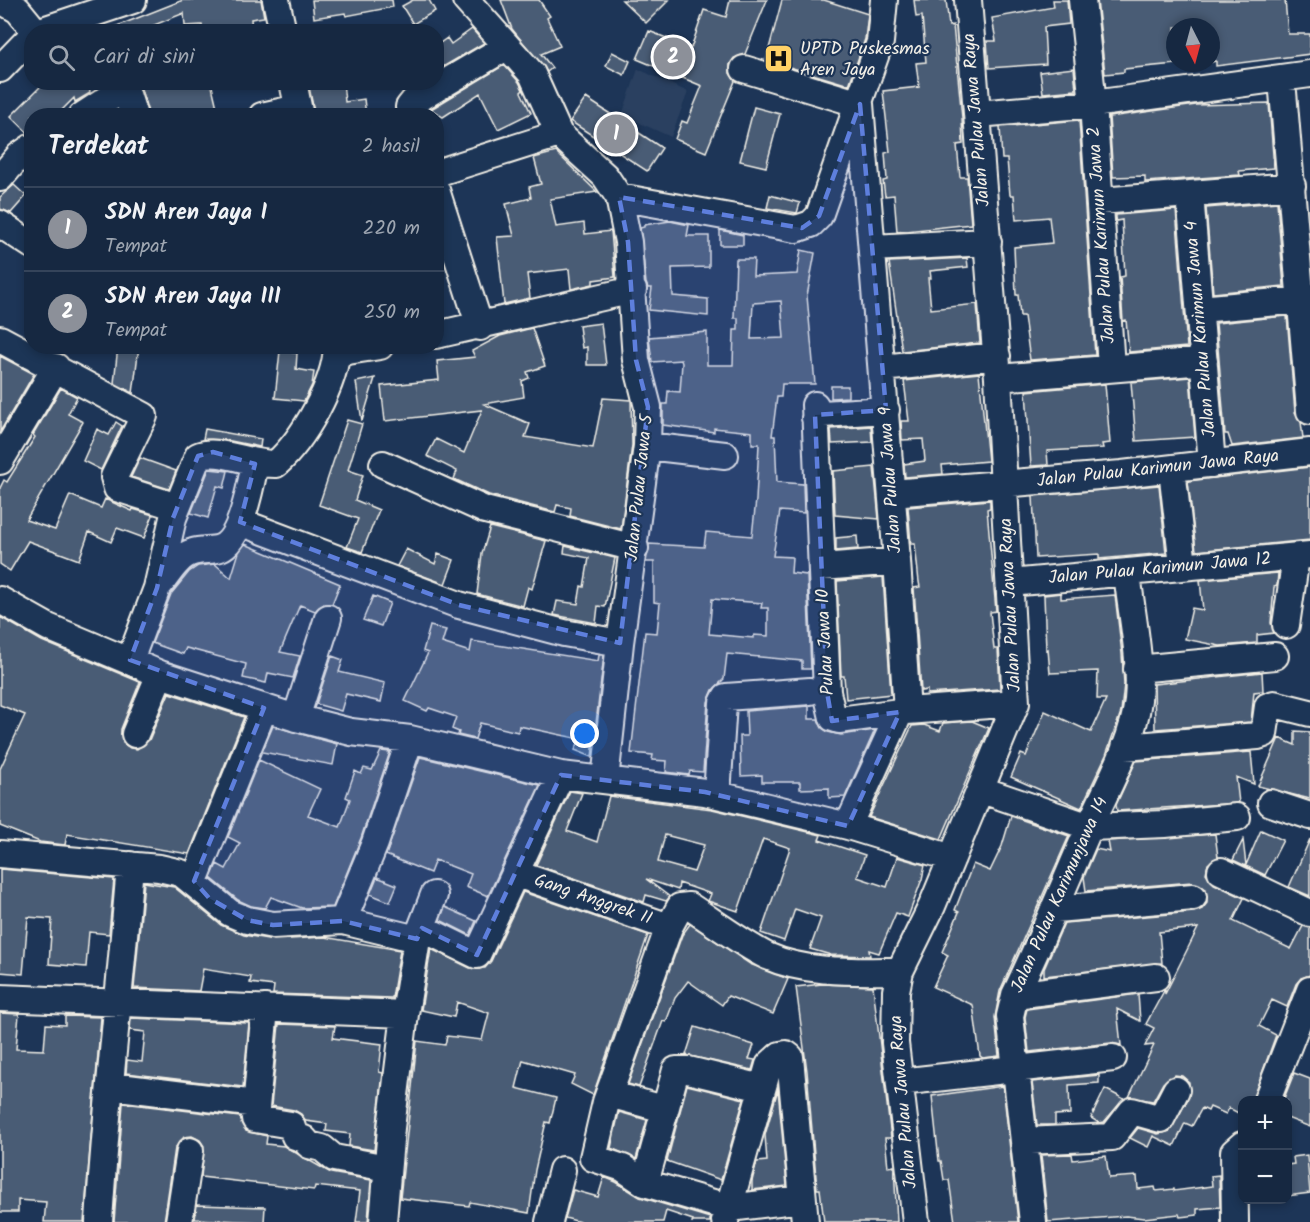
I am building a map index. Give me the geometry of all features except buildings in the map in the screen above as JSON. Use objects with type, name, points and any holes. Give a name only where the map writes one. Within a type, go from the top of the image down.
[{"type":"street","points":[[1,0],[18,10],[29,24]]},
{"type":"street","points":[[65,24],[101,14],[133,0]]},
{"type":"street","points":[[276,0],[281,24]]},
{"type":"street","points":[[466,0],[532,74],[558,134],[605,176],[619,197],[745,218],[788,228],[802,228],[819,216],[880,42],[884,0]]},
{"type":"street","name":"Jalan Pulau Jawa Raya","points":[[916,1222],[895,1043],[895,1011],[900,971],[982,790],[1016,703],[1005,484],[968,0]]},
{"type":"street","name":"Jalan Pulau Karimun Jawa 2","points":[[1082,0],[1093,104],[1111,367]]},
{"type":"street","points":[[0,69],[24,44]]},
{"type":"street","points":[[444,84],[506,47]]},
{"type":"street","points":[[744,69],[860,104]]},
{"type":"street","points":[[978,114],[1093,104],[1282,80],[1310,74]]},
{"type":"street","points":[[1282,80],[1292,186],[1304,264],[1300,300],[1307,349],[1310,411]]},
{"type":"street","points":[[93,108],[117,90]]},
{"type":"street","points":[[126,90],[131,108]]},
{"type":"street","points":[[295,90],[298,108]]},
{"type":"street","points":[[409,108],[413,102],[433,90]]},
{"type":"street","name":"Jalan Pulau Jawa 9","points":[[860,104],[897,561],[903,712]]},
{"type":"street","points":[[444,170],[558,134]]},
{"type":"street","points":[[0,178],[24,153]]},
{"type":"street","points":[[1100,201],[1292,186]]},
{"type":"street","name":"Jalan Pulau Karimun Jawa 4","points":[[1190,194],[1212,464]]},
{"type":"street","name":"Jalan Pulau Jawa 5","points":[[605,780],[620,643],[647,446],[648,407],[636,360],[628,242],[619,197]]},
{"type":"street","points":[[444,215],[480,327]]},
{"type":"street","points":[[0,224],[24,240]]},
{"type":"street","points":[[872,248],[988,242]]},
{"type":"street","points":[[444,334],[633,290]]},
{"type":"street","points":[[1200,309],[1300,300]]},
{"type":"street","points":[[0,339],[24,351]]},
{"type":"street","points":[[30,354],[144,416],[124,455],[114,483],[117,488],[177,507]]},
{"type":"street","points":[[130,660],[157,588],[177,507],[198,456],[213,452],[255,464],[276,464],[299,440],[314,416],[335,354]]},
{"type":"street","points":[[882,368],[1111,367],[1204,360]]},
{"type":"street","points":[[0,461],[56,367]]},
{"type":"street","name":"Pulau Jawa 10","points":[[886,410],[823,414],[815,411],[827,692],[833,718],[839,720],[903,712],[1016,703]]},
{"type":"street","points":[[647,446],[725,455]]},
{"type":"street","name":"Jalan Pulau Karimun Jawa Raya","points":[[892,493],[1172,469],[1310,452]]},
{"type":"street","points":[[157,588],[183,557],[192,552],[222,548],[240,522],[255,464]]},
{"type":"street","points":[[384,464],[485,510],[634,548]]},
{"type":"street","points":[[1172,469],[1183,566]]},
{"type":"street","points":[[240,522],[459,605],[564,633],[620,643]]},
{"type":"street","points":[[1286,626],[1303,556]]},
{"type":"street","name":"Jalan Pulau Karimun Jawa 12","points":[[1011,582],[1303,556]]},
{"type":"street","points":[[822,567],[897,561]]},
{"type":"street","name":"Jalan Pulau Karimunjawa 14","points":[[1033,1222],[1010,1016],[1015,995],[1056,909],[1125,747],[1138,699],[1127,572]]},
{"type":"street","points":[[0,600],[48,627],[160,674],[296,718],[351,732],[410,739],[561,774],[717,795],[848,826],[952,858]]},
{"type":"street","points":[[296,718],[328,618]]},
{"type":"street","points":[[1137,669],[1275,656]]},
{"type":"street","points":[[135,734],[160,674]]},
{"type":"street","points":[[717,795],[723,703],[726,697],[810,692]]},
{"type":"street","points":[[1125,747],[1258,736],[1264,734],[1266,728],[1268,706],[1274,704],[1310,713]]},
{"type":"street","points":[[194,881],[264,708]]},
{"type":"street","points":[[848,826],[903,712]]},
{"type":"street","points":[[343,921],[375,843],[410,739]]},
{"type":"street","points":[[0,854],[130,865],[181,873],[194,881],[209,898],[230,913],[247,921],[273,925],[343,921],[420,934],[477,955],[517,874],[561,774]]},
{"type":"street","points":[[982,790],[1090,827],[1166,824],[1237,817]]},
{"type":"street","points":[[1271,803],[1310,816]]},
{"type":"street","points":[[99,1222],[104,1140],[120,1003],[130,865]]},
{"type":"street","points":[[1221,871],[1310,912]]},
{"type":"street","name":"Gang Anggrek II","points":[[517,874],[669,927]]},
{"type":"street","points":[[383,1222],[405,1014],[420,934],[434,895]]},
{"type":"street","points":[[1056,909],[1193,897]]},
{"type":"street","points":[[727,1215],[769,1065],[780,1055],[786,1054],[790,1057],[804,1210],[727,1215],[645,1183],[623,1168],[596,1160],[592,1156],[609,1094],[669,927],[680,907],[689,906],[746,944],[769,957],[789,963],[821,969],[900,971]]},
{"type":"street","points":[[1015,995],[1156,977]]},
{"type":"street","points":[[1269,1096],[1310,990]]},
{"type":"street","points":[[0,998],[405,1014]]},
{"type":"street","points":[[265,1008],[255,1119],[291,1125],[295,1136],[304,1139],[309,1145],[322,1148],[331,1157],[387,1168]]},
{"type":"street","points":[[900,1082],[1113,1058]]},
{"type":"street","points":[[645,1183],[677,1069],[762,1089]]},
{"type":"street","points":[[111,1086],[256,1104]]},
{"type":"street","points":[[1025,1141],[1110,1137],[1117,1133],[1132,1111],[1161,1119],[1176,1090]]},
{"type":"street","points":[[609,1094],[664,1109]]},
{"type":"street","points":[[1235,1222],[1232,1163],[1234,1152],[1238,1148]]},
{"type":"street","points":[[179,1222],[190,1151]]},
{"type":"street","points":[[549,1222],[562,1170]]},
{"type":"highlighted area","points":[[860,104],[886,410],[815,415],[827,692],[832,721],[900,712],[848,826],[705,792],[561,775],[477,955],[422,928],[417,939],[343,921],[273,925],[247,920],[209,898],[194,881],[264,708],[130,660],[157,588],[173,518],[193,465],[198,456],[213,452],[255,464],[240,522],[459,605],[620,643],[648,407],[636,360],[628,242],[619,197],[802,228],[819,216]]},
{"type":"shaded area","points":[[638,69],[688,92],[671,137],[622,115]]},
{"type":"place","name":"SDN Aren Jaya III","points":[[673,57]]},
{"type":"place","name":"UPTD Puskesmas Aren Jaya","points":[[779,59]]},
{"type":"place","name":"SDN Aren Jaya I","points":[[616,134]]}]
